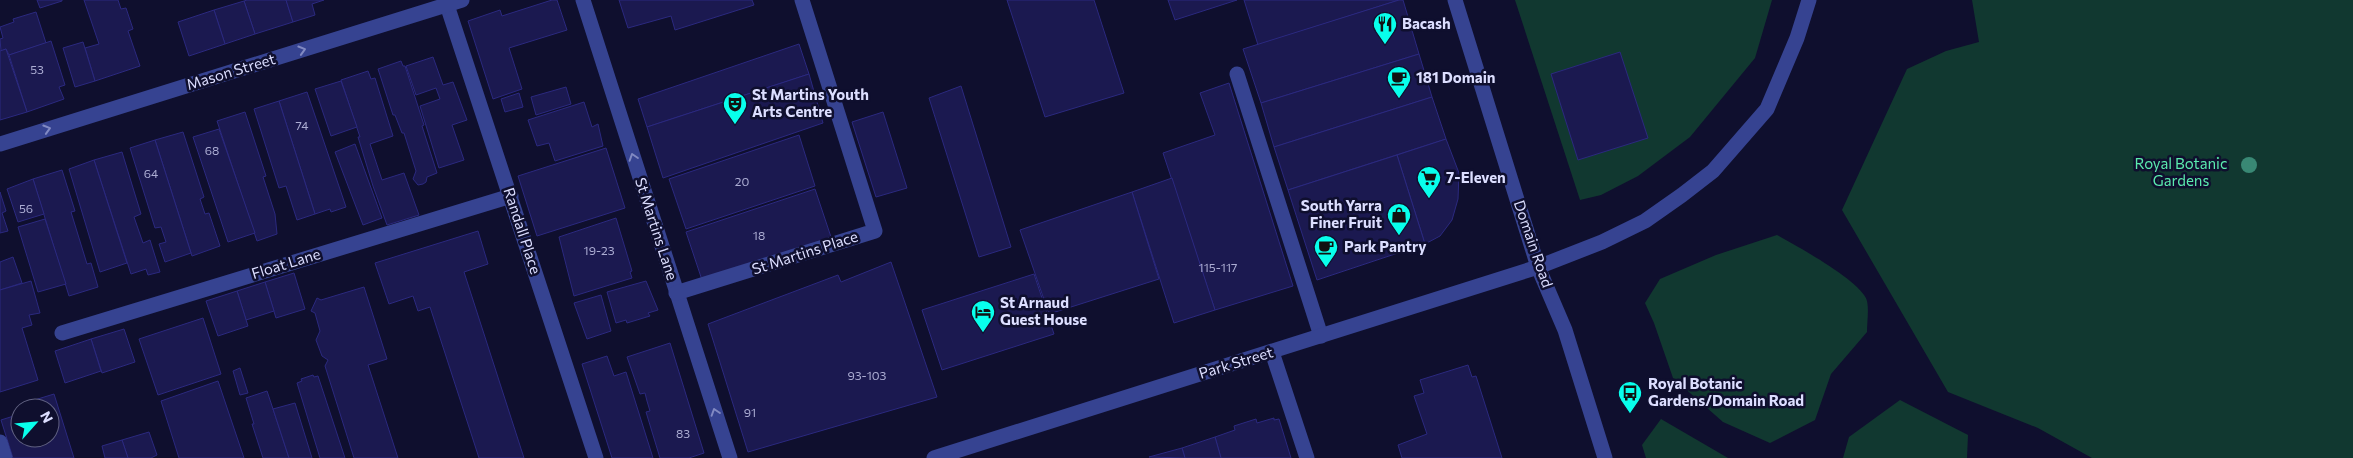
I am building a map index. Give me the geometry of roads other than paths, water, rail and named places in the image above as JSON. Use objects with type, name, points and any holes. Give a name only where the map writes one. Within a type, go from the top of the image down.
[{"type":"street","name":"St Martins Lane","points":[[583,0],[730,458]]},
{"type":"street","name":"St Martins Place","points":[[676,293],[875,230],[802,0]]},
{"type":"street","name":"Domain Road","points":[[1455,0],[1538,267],[1565,330],[1605,458]]},
{"type":"street","name":"Park Street","points":[[934,458],[1538,267],[1602,242],[1645,221],[1682,196],[1713,171],[1768,109],[1797,38],[1809,0]]},
{"type":"street","name":"Mason Street","points":[[0,144],[454,2]]},
{"type":"street","name":"Randall Place","points":[[454,2],[511,196],[596,458]]},
{"type":"street","points":[[1237,74],[1321,336]]},
{"type":"street","name":"Float Lane","points":[[62,333],[511,196]]},
{"type":"street","points":[[1272,352],[1307,458]]},
{"type":"street","points":[[0,442],[5,458]]},
{"type":"place","name":"Bacash","points":[[1385,45]]},
{"type":"place","name":"181 Domain","points":[[1399,99]]},
{"type":"place","name":"St Martins Youth Arts Centre","points":[[735,125]]},
{"type":"place","name":"7-Eleven","points":[[1429,199]]},
{"type":"place","name":"South Yarra Finer Fruit","points":[[1399,236]]},
{"type":"place","name":"Park Pantry","points":[[1326,268]]},
{"type":"place","name":"St Arnaud Guest House","points":[[983,333]]},
{"type":"place","name":"Royal Botanic Gardens/Domain Road","points":[[1630,414]]},
{"type":"park label","name":"Royal Botanic Gardens","points":[[2181,172]]}]
